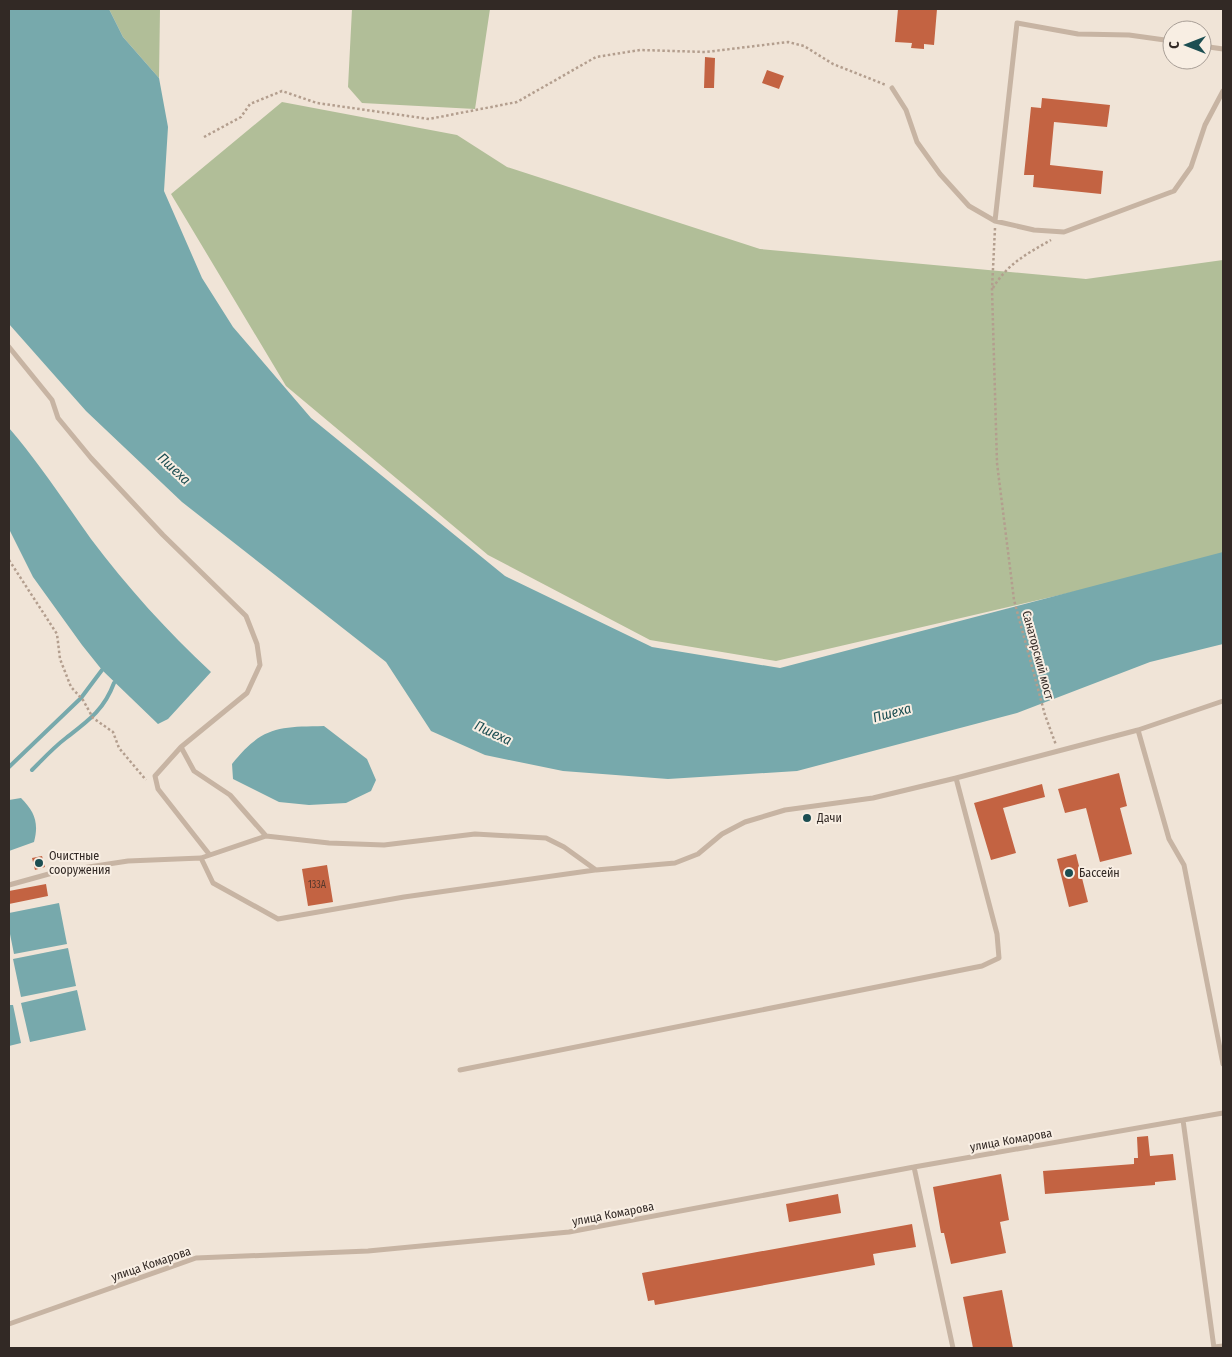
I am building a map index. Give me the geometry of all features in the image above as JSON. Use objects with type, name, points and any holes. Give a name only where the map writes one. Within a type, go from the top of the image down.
[{"type":"lane","points":[[995,221],[1017,23],[1078,34],[1129,36],[1162,41]]},
{"type":"lane","points":[[892,88],[906,110],[917,142],[940,174],[970,206],[995,221],[1034,230],[1064,232],[1174,191],[1192,167],[1205,125],[1223,91]]},
{"type":"lane","points":[[9,347],[52,400],[58,418],[92,458],[163,535],[246,616],[257,644],[260,665],[247,693],[181,747],[155,776],[158,789],[209,854]]},
{"type":"lane","points":[[201,858],[213,883],[278,919],[404,897],[596,870],[675,863],[698,854],[722,834],[745,822],[784,810],[873,798],[956,778],[1138,730],[1223,701]]},
{"type":"lane","points":[[1138,730],[1169,839],[1184,865],[1223,1064]]},
{"type":"lane","points":[[181,747],[194,771],[230,795],[266,836]]},
{"type":"lane","points":[[460,1070],[982,966],[999,958],[997,934],[956,778]]},
{"type":"lane","points":[[9,885],[56,872],[128,861],[201,858],[266,836],[329,843],[384,845],[476,834],[546,838],[564,847],[596,870]]},
{"type":"lane","name":"улица Комарова","points":[[9,1324],[196,1258],[368,1251],[569,1232],[914,1167],[1223,1112]]},
{"type":"lane","points":[[1183,1120],[1214,1348],[1223,1346]]},
{"type":"lane","points":[[914,1167],[954,1348]]},
{"type":"path","points":[[204,137],[242,117],[250,104],[282,91],[317,103],[428,118],[517,102],[596,57],[640,50],[706,52],[788,42],[804,46],[832,64],[892,88]]},
{"type":"path","name":"Санаторский мост","points":[[995,221],[992,289],[996,463],[1014,600],[1045,715],[1059,752]]},
{"type":"path","points":[[992,289],[1001,274],[1015,261],[1064,232]]},
{"type":"path","points":[[9,560],[56,634],[66,677],[93,718],[113,732],[120,748],[140,774],[158,789]]},
{"type":"green space","points":[[109,9],[160,9],[159,78],[123,37]]},
{"type":"green space","points":[[352,9],[490,9],[475,109],[362,103],[348,87]]},
{"type":"green space","points":[[282,102],[457,135],[507,167],[760,249],[1086,279],[1223,260],[1223,557],[776,661],[650,640],[488,555],[286,386],[171,194]]},
{"type":"water","name":"Пшеха","points":[[9,9],[109,9],[123,37],[159,78],[168,127],[164,191],[202,278],[233,327],[311,418],[505,576],[652,647],[780,668],[1223,552],[1223,644],[1150,662],[1017,713],[797,771],[668,779],[563,771],[485,755],[431,731],[386,662],[182,502],[86,411],[9,324]]},
{"type":"water","points":[[9,428],[41,468],[91,539],[133,591],[163,625],[211,672],[168,719],[158,724],[102,670],[33,577],[9,529]]},
{"type":"water","points":[[324,726],[367,759],[376,780],[371,791],[346,803],[309,805],[279,802],[233,779],[232,764],[243,751],[262,736],[283,728]]},
{"type":"water","points":[[21,798],[30,808],[35,818],[34,842],[9,851],[9,800]]},
{"type":"water","points":[[59,903],[67,944],[14,954],[9,929],[9,913]]},
{"type":"water","points":[[68,948],[76,986],[21,997],[13,959]]},
{"type":"water","points":[[77,990],[86,1030],[30,1042],[21,1003]]},
{"type":"water","points":[[9,1005],[13,1005],[21,1043],[9,1046]]},
{"type":"building","points":[[898,9],[937,9],[934,45],[924,44],[924,49],[911,48],[912,43],[895,42]]},
{"type":"building","points":[[705,57],[715,58],[714,88],[704,88]]},
{"type":"building","points":[[767,70],[784,76],[779,89],[762,83]]},
{"type":"building","points":[[1042,98],[1110,105],[1107,127],[1054,122],[1050,165],[1103,171],[1101,194],[1033,187],[1034,175],[1024,175],[1031,107],[1041,108]]},
{"type":"building","points":[[1119,773],[1127,806],[1120,808],[1132,854],[1100,862],[1086,808],[1065,813],[1058,789]]},
{"type":"building","points":[[1042,784],[1045,797],[1003,808],[1016,853],[991,860],[974,803]]},
{"type":"building","points":[[1076,854],[1088,902],[1069,907],[1057,859]]},
{"type":"building","points":[[42,856],[45,867],[35,870],[32,858]]},
{"type":"building","points":[[327,865],[333,902],[308,906],[302,869]]},
{"type":"building","points":[[46,884],[48,896],[9,904],[9,891]]},
{"type":"building","points":[[1148,1136],[1150,1156],[1173,1154],[1176,1180],[1155,1182],[1155,1185],[1045,1194],[1043,1171],[1134,1164],[1134,1158],[1138,1158],[1137,1137]]},
{"type":"building","points":[[1001,1174],[1009,1220],[1000,1222],[1006,1253],[951,1264],[944,1233],[941,1233],[933,1187]]},
{"type":"building","points":[[838,1194],[841,1213],[789,1222],[786,1204]]},
{"type":"building","points":[[912,1224],[916,1247],[873,1254],[875,1265],[655,1305],[654,1300],[648,1301],[642,1273]]},
{"type":"building","points":[[1002,1290],[1013,1348],[973,1348],[963,1297]]},
{"type":"waterway","points":[[9,767],[81,698],[102,670]]},
{"type":"waterway","points":[[32,770],[57,745],[95,714],[105,701],[114,683]]},
{"type":"place","name":"Дачи","points":[[807,818]]},
{"type":"place","name":"Очистные сооружения","points":[[39,863]]},
{"type":"place","name":"Бассейн","points":[[1069,873]]}]
